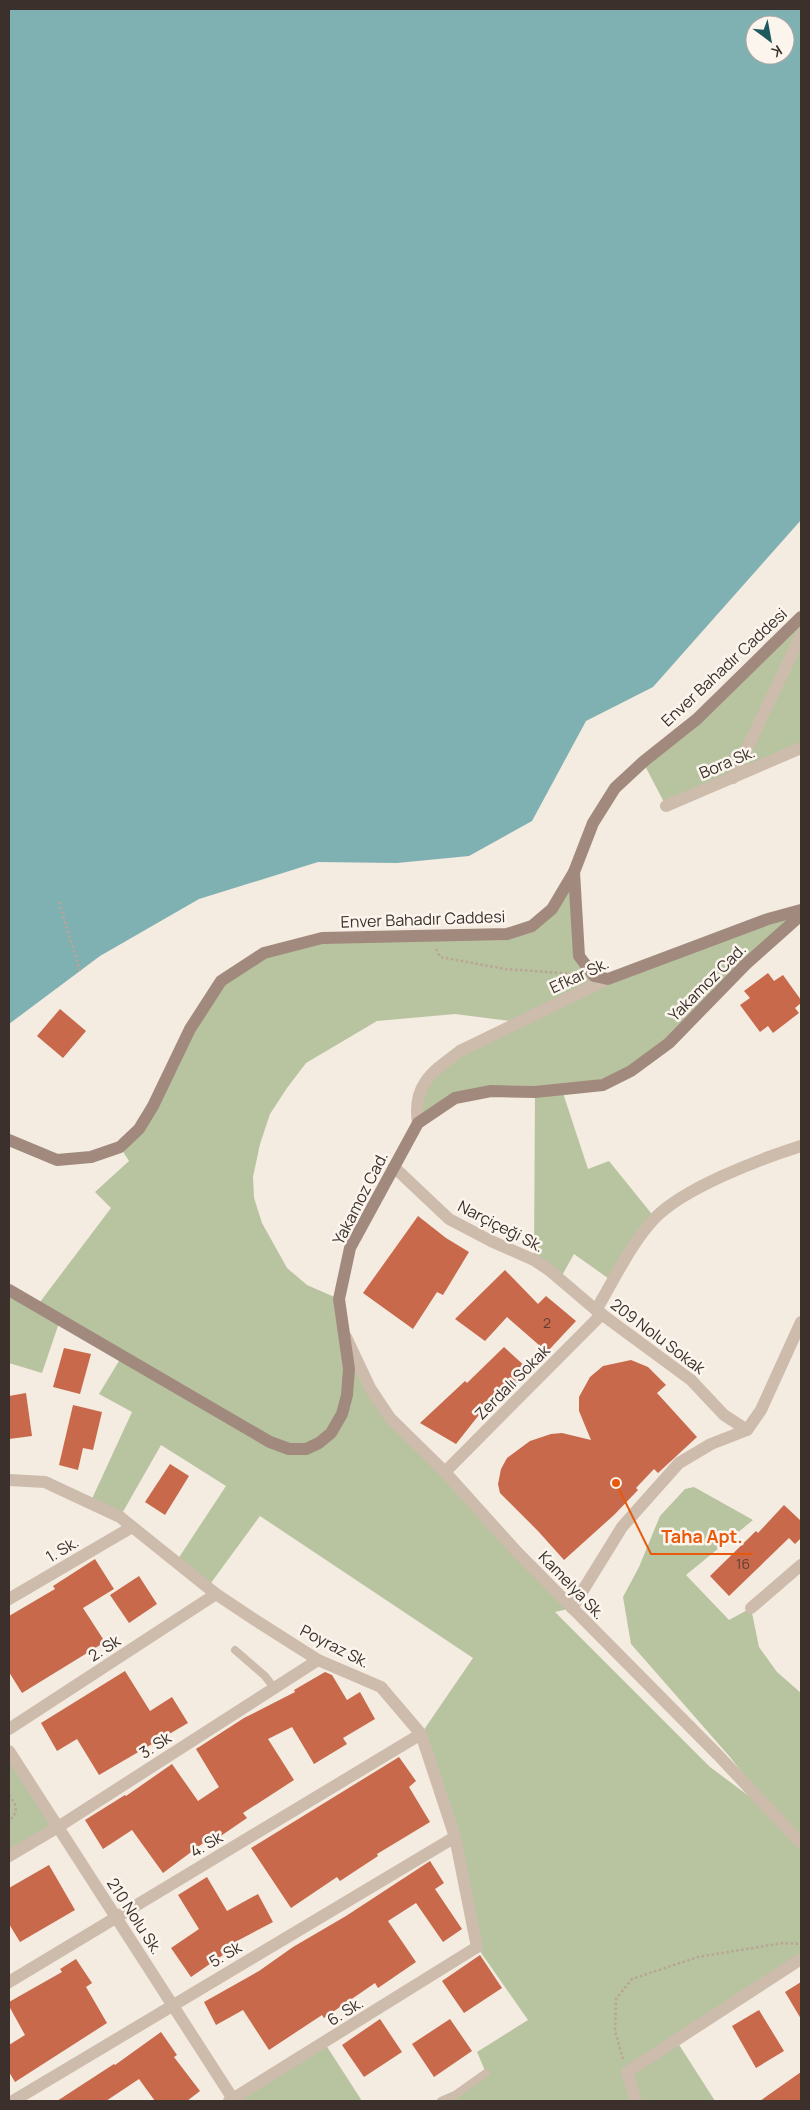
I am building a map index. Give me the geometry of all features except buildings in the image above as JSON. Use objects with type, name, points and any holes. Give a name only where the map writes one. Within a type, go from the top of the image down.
[{"type":"street","name":"Enver Bahadır Caddesi","points":[[9,1140],[57,1160],[91,1157],[120,1147],[139,1129],[153,1106],[190,1029],[221,981],[264,953],[322,938],[507,934],[532,926],[552,909],[574,872],[593,823],[615,788],[643,762],[697,719],[801,617]]},
{"type":"street","points":[[733,778],[801,636]]},
{"type":"street","name":"Bora Sk.","points":[[666,806],[801,748]]},
{"type":"street","points":[[574,872],[579,956],[594,976],[608,979]]},
{"type":"street","name":"Efkar Sk.","points":[[418,1123],[415,1106],[421,1087],[439,1066],[460,1051],[608,979],[768,919],[801,910]]},
{"type":"street","name":"Yakamoz Cad.","points":[[9,1290],[270,1442],[289,1449],[306,1449],[319,1443],[331,1433],[342,1414],[348,1395],[349,1369],[340,1299],[350,1248],[418,1123],[455,1098],[491,1091],[535,1092],[603,1085],[631,1071],[669,1043],[746,964],[801,915]]},
{"type":"street","name":"209 Nolu Sokak","points":[[747,1430],[724,1415],[691,1380],[599,1312],[632,1249],[655,1218],[682,1198],[721,1177],[767,1157],[801,1146]]},
{"type":"street","name":"Narçiçeği Sk.","points":[[394,1167],[449,1219],[491,1242],[534,1260],[549,1270],[599,1312]]},
{"type":"street","name":"Zerdalı Sokak","points":[[445,1472],[599,1312]]},
{"type":"street","points":[[572,1608],[622,1527],[679,1463],[712,1444],[747,1430],[761,1410],[801,1322]]},
{"type":"street","name":"Kamelya Sk.","points":[[344,1333],[370,1388],[390,1418],[445,1472],[516,1550],[718,1755],[801,1843]]},
{"type":"street","name":"Poyraz Sk.","points":[[9,1480],[45,1482],[120,1517],[216,1594],[318,1660],[381,1687],[421,1734],[455,1837],[477,1948]]},
{"type":"street","name":"1. Sk.","points":[[9,1599],[132,1526]]},
{"type":"street","points":[[751,1608],[801,1565]]},
{"type":"street","name":"2. Sk","points":[[9,1729],[216,1594]]},
{"type":"street","name":"3. Sk","points":[[9,1856],[58,1827],[318,1660]]},
{"type":"street","name":"4. Sk","points":[[9,1982],[421,1734]]},
{"type":"street","name":"210 Nolu Sk.","points":[[9,1751],[172,2004],[231,2100]]},
{"type":"street","name":"5. Sk","points":[[13,2101],[172,2004],[455,1837]]},
{"type":"street","name":"6. Sk.","points":[[231,2100],[477,1948]]},
{"type":"street","points":[[636,2101],[627,2072],[801,1959]]},
{"type":"lane","points":[[235,1650],[265,1676],[274,1688]]},
{"type":"lane","points":[[441,2101],[455,2095],[486,2073]]},
{"type":"path","points":[[59,902],[80,971]]},
{"type":"path","points":[[435,936],[436,949],[440,957],[505,969],[594,976]]},
{"type":"path","points":[[9,1795],[15,1804],[16,1812],[9,1822]]},
{"type":"path","points":[[627,2072],[615,2030],[616,2000],[632,1979],[698,1957],[783,1943],[801,1944]]},
{"type":"green space","points":[[801,617],[801,748],[666,806],[643,762]]},
{"type":"green space","points":[[574,872],[579,956],[607,979],[801,910],[631,1071],[562,1090],[588,1169],[609,1161],[655,1218],[612,1281],[574,1254],[560,1279],[534,1260],[535,1092],[455,1098],[418,1123],[415,1106],[439,1067],[518,1022],[455,1014],[377,1021],[306,1063],[270,1114],[260,1144],[253,1177],[254,1198],[262,1223],[287,1268],[307,1285],[339,1299],[344,1333],[370,1388],[572,1608],[555,1612],[710,1767],[777,1817],[730,1757],[631,1644],[623,1597],[639,1567],[660,1516],[685,1489],[694,1487],[753,1520],[686,1575],[729,1620],[751,1608],[759,1647],[777,1672],[801,1693],[801,1959],[676,2040],[715,2101],[441,2101],[486,2073],[477,2052],[528,2020],[477,1947],[455,1837],[421,1734],[473,1658],[260,1516],[208,1587],[176,1562],[226,1486],[161,1445],[120,1517],[90,1503],[132,1412],[99,1394],[122,1356],[60,1320],[42,1373],[9,1363],[9,1290],[37,1306],[111,1208],[95,1192],[129,1161],[120,1147],[139,1129],[221,981],[264,953],[322,938],[507,934],[532,926]]},
{"type":"green space","points":[[9,1751],[58,1827],[9,1856]]},
{"type":"green space","points":[[324,2042],[362,2101],[229,2101]]},
{"type":"water","points":[[9,9],[801,9],[801,520],[653,687],[586,721],[532,821],[469,856],[397,863],[318,862],[199,899],[100,956],[9,1024]]},
{"type":"place","name":"Taha Apt.","points":[[616,1483]]}]
